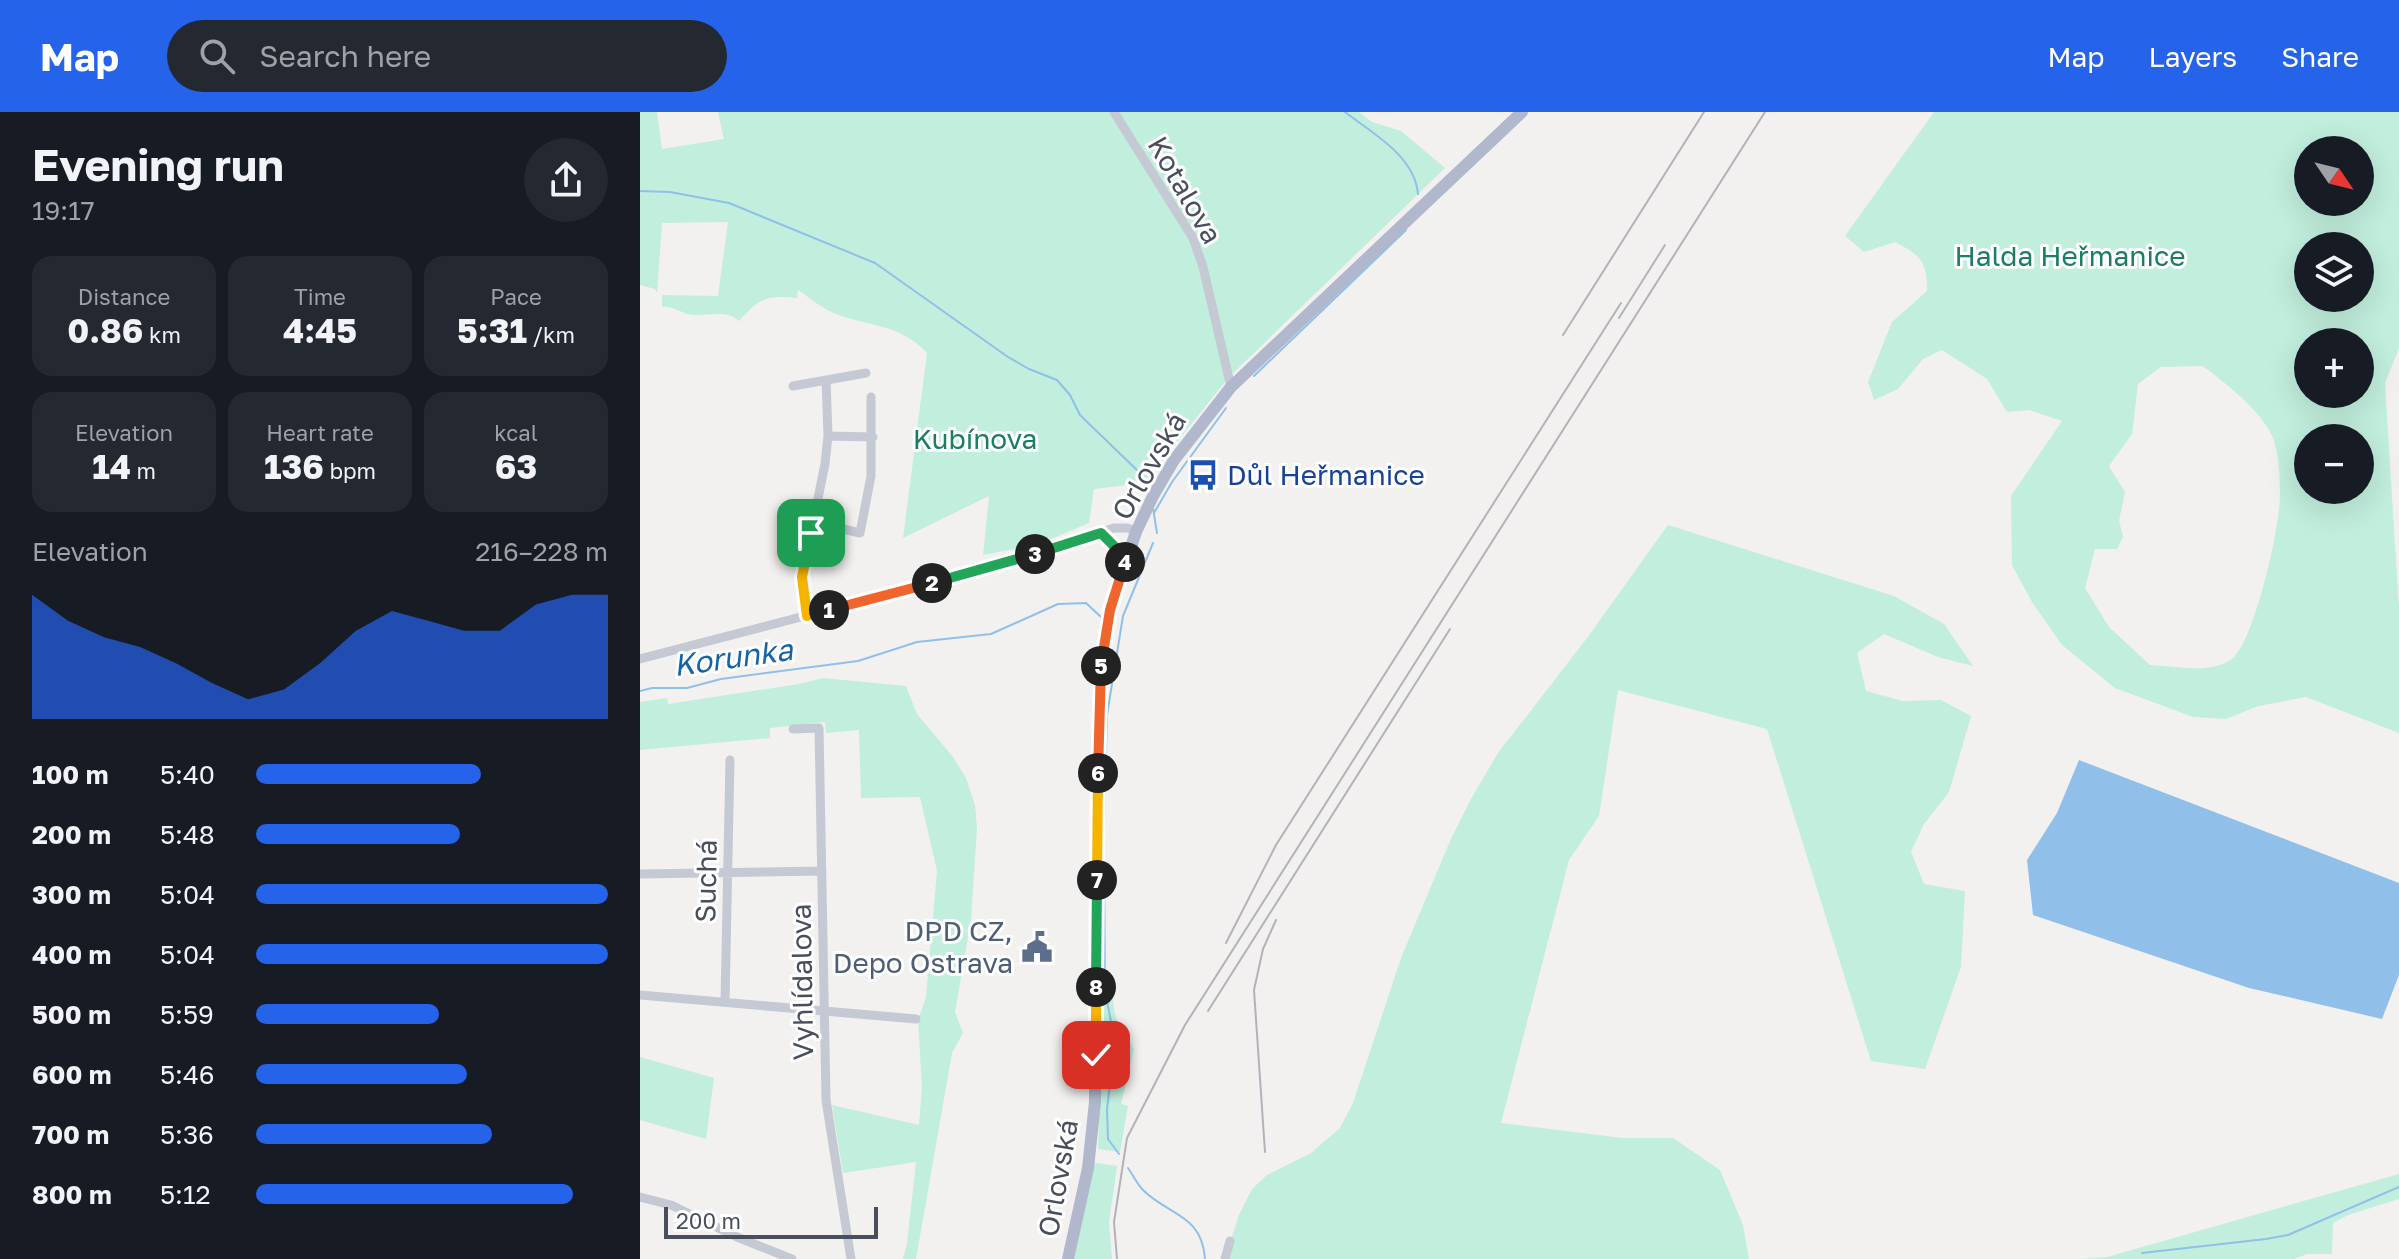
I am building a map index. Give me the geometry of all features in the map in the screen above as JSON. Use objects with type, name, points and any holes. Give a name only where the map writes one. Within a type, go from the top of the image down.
[{"type":"main road","name":"Orlovská","points":[[1068,1259],[1089,1158],[1095,1102],[1101,669],[1110,610],[1136,532],[1174,460],[1231,387],[1522,112]]},
{"type":"main road","points":[[1101,533],[1125,563]]},
{"type":"street","name":"Kotalova","points":[[1114,112],[1193,238],[1231,387]]},
{"type":"street","points":[[793,386],[866,373]]},
{"type":"street","points":[[807,616],[802,577],[828,436],[826,380]]},
{"type":"street","points":[[814,522],[860,533],[871,476],[871,397]]},
{"type":"street","points":[[828,436],[873,437]]},
{"type":"street","points":[[640,659],[996,566],[1101,533],[1121,528],[1136,532]]},
{"type":"street","name":"Vyhlídalova","points":[[793,729],[819,728],[826,1100],[851,1259]]},
{"type":"street","name":"Suchá","points":[[725,1002],[730,760]]},
{"type":"street","points":[[640,874],[822,871]]},
{"type":"street","points":[[640,995],[916,1019]]},
{"type":"street","points":[[640,1197],[671,1205],[792,1259]]},
{"type":"street","points":[[1225,1259],[1230,1241]]},
{"type":"green space","name":"Kubínova","points":[[640,112],[657,112],[662,149],[724,139],[718,112],[1359,112],[1372,122],[1401,131],[1445,168],[1229,377],[1144,483],[1094,489],[1089,523],[1039,544],[983,555],[989,496],[903,538],[927,353],[917,344],[896,331],[831,312],[798,290],[797,298],[764,300],[739,321],[727,315],[694,315],[662,307],[662,295],[718,296],[728,222],[662,223],[657,293],[655,289],[640,285]]},
{"type":"green space","name":"Halda Heřmanice","points":[[1934,112],[2399,112],[2399,348],[2385,383],[2399,610],[2399,733],[2306,697],[2258,706],[2226,719],[2193,717],[2115,688],[2062,645],[2032,602],[2012,565],[2011,496],[2062,421],[2029,410],[2007,412],[1987,379],[1942,350],[1923,359],[1898,389],[1874,400],[1868,382],[1892,322],[1927,291],[1926,273],[1917,256],[1895,242],[1864,252],[1845,236]],"holes":[[[2203,366],[2255,412],[2269,430],[2278,461],[2279,510],[2265,581],[2250,629],[2233,658],[2204,668],[2150,665],[2109,627],[2085,588],[2095,549],[2117,549],[2123,537],[2119,521],[2125,492],[2109,466],[2132,434],[2138,384],[2161,367]]]},
{"type":"green space","points":[[1668,525],[1894,596],[1944,624],[1973,666],[1938,657],[1884,634],[1857,653],[1866,691],[1903,701],[1941,700],[1971,716],[1949,792],[1924,824],[1911,852],[1924,884],[1965,891],[1961,967],[1925,1069],[1871,1061],[1767,729],[1618,690],[1599,816],[1569,860],[1501,1123],[1622,1138],[1673,1138],[1720,1170],[1743,1225],[1749,1259],[1225,1259],[1239,1215],[1252,1189],[1267,1175],[1311,1153],[1340,1128],[1353,1103],[1401,958],[1471,799],[1498,753],[1587,638]]},
{"type":"green space","points":[[823,678],[906,686],[917,714],[953,757],[966,778],[975,805],[977,827],[971,921],[955,1012],[963,1033],[952,1053],[916,1259],[903,1259],[916,1162],[843,1173],[832,1105],[919,1125],[922,1087],[918,1020],[926,997],[937,871],[920,797],[861,798],[859,730],[826,733],[825,722],[770,728],[770,738],[640,750],[640,702],[667,698],[668,704]]},
{"type":"green space","points":[[1100,975],[1109,977],[1116,1019],[1134,1049],[1121,1104],[1128,1106],[1120,1152],[1098,1149],[1102,1040]]},
{"type":"green space","points":[[640,1057],[714,1078],[706,1139],[640,1120]]},
{"type":"green space","points":[[1096,1163],[1117,1166],[1109,1222],[1112,1259],[1074,1259],[1092,1168]]},
{"type":"green space","points":[[2399,1174],[2399,1199],[2333,1223],[2332,1254],[2307,1254],[2294,1259],[2081,1259],[2107,1257]]},
{"type":"water","points":[[2079,760],[2399,883],[2399,975],[2382,1019],[2249,988],[2033,915],[2027,860],[2057,813]]},
{"type":"waterway","points":[[1345,112],[1401,157],[1415,180],[1418,194]]},
{"type":"waterway","points":[[640,191],[670,192],[729,203],[875,263],[1008,357],[1057,380],[1070,395],[1080,415],[1141,474],[1147,490]]},
{"type":"waterway","points":[[1254,376],[1406,230]]},
{"type":"waterway","points":[[1154,513],[1172,482],[1226,408]]},
{"type":"waterway","points":[[1153,508],[1157,533]]},
{"type":"waterway","name":"Korunka","points":[[1104,833],[1107,715],[1123,616],[1153,543]]},
{"type":"waterway","name":"Korunka","points":[[640,691],[687,688],[721,679],[858,661],[917,642],[991,634],[1058,604],[1086,603],[1102,618]]},
{"type":"waterway","name":"Korunka","points":[[1104,844],[1105,991],[1115,1042],[1107,1109],[1108,1139],[1119,1154]]},
{"type":"waterway","name":"Korunka","points":[[1128,1168],[1153,1199],[1191,1224],[1203,1244],[1205,1259]]},
{"type":"waterway","points":[[2142,1253],[2288,1235],[2399,1187]]},
{"type":"railway","points":[[1563,335],[1704,112]]},
{"type":"railway","points":[[1117,1259],[1114,1222],[1127,1138],[1185,1025],[1765,112]]},
{"type":"railway","points":[[1619,318],[1665,245]]},
{"type":"railway","points":[[1226,943],[1276,845],[1621,303]]},
{"type":"railway","points":[[1208,1011],[1450,629]]},
{"type":"railway","points":[[1265,1152],[1254,990],[1263,949],[1276,920]]},
{"type":"place","name":"Důl Heřmanice","points":[[1203,475]]},
{"type":"place","name":"DPD CZ, Depo Ostrava","points":[[1037,947]]},
{"type":"route","points":[[811,533],[802,577],[807,616],[1011,562],[1101,533],[1121,555],[1125,563],[1103,645],[1098,722],[1096,1055]]}]
